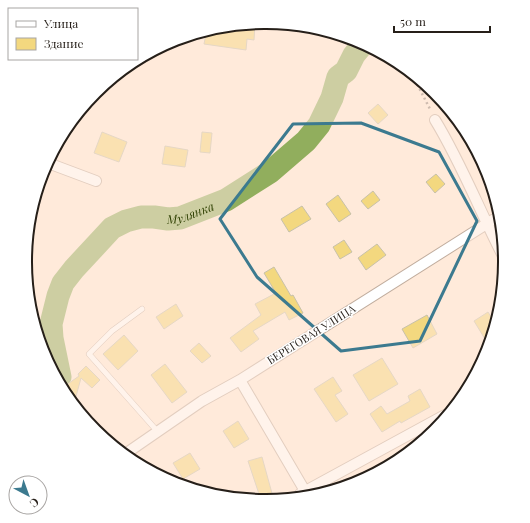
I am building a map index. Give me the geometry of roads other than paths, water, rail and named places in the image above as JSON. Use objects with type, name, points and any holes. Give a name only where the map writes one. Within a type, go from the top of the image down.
[{"type":"street","points":[[435,120],[457,157],[486,224],[497,245]]},
{"type":"street","points":[[53,165],[96,181]]},
{"type":"street","name":"БЕРЕГОВАЯ УЛИЦА","points":[[130,451],[158,433],[202,401],[240,380],[494,219]]},
{"type":"street","points":[[240,380],[302,491]]},
{"type":"street","points":[[306,491],[434,421]]},
{"type":"lane","points":[[142,309],[112,331],[89,354],[158,433]]},
{"type":"waterway","name":"Мулянка","points":[[58,368],[52,338],[51,324],[63,283],[112,228],[126,221],[141,217],[168,219],[180,218],[226,200],[270,172],[306,141],[319,125],[332,98],[338,77],[346,71],[359,49]]}]
